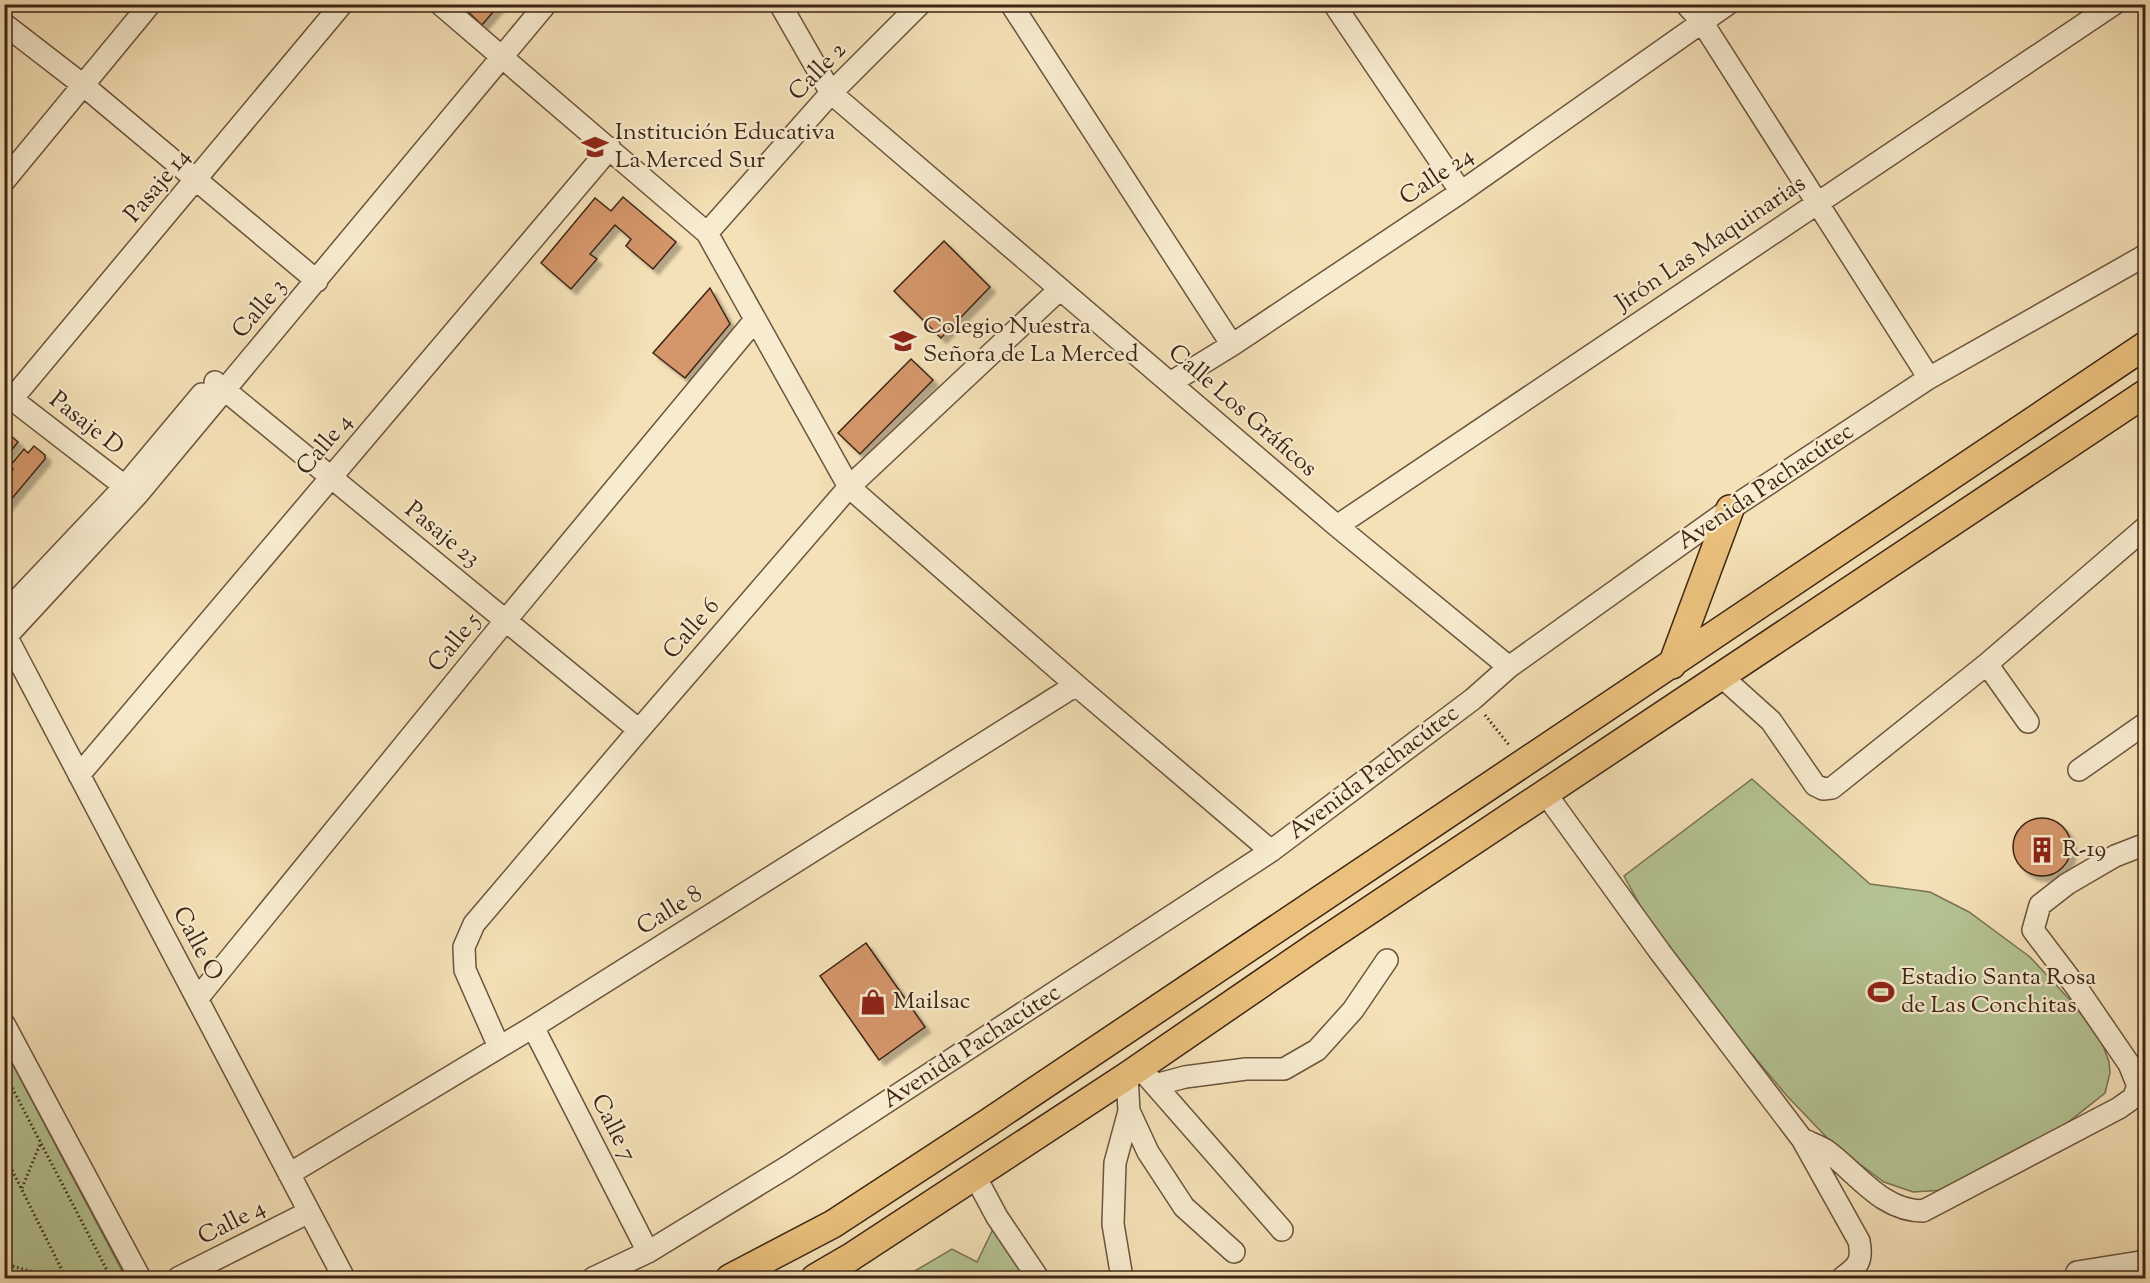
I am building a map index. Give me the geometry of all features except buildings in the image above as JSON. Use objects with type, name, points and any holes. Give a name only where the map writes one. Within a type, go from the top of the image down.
[{"type":"main road","points":[[730,1278],[833,1224],[1672,665],[2145,345]]},
{"type":"main road","points":[[815,1278],[975,1176],[1141,1076],[1316,946],[2145,393]]},
{"type":"main road","points":[[1672,665],[1730,508]]},
{"type":"street","points":[[4,181],[150,4]]},
{"type":"street","name":"Pasaje 14","points":[[8,396],[196,181],[342,4]]},
{"type":"street","points":[[440,4],[708,232],[849,487],[1271,851]]},
{"type":"street","name":"Calle 3","points":[[497,52],[528,4]]},
{"type":"street","name":"Calle 3","points":[[5,636],[131,491],[497,52],[546,4]]},
{"type":"street","name":"Calle Los Gráficos","points":[[780,4],[831,93],[1337,526],[1509,667]]},
{"type":"street","name":"Calle 2","points":[[708,232],[831,93],[920,4]]},
{"type":"street","points":[[1011,4],[1232,345]]},
{"type":"street","points":[[1334,4],[1461,192]]},
{"type":"street","points":[[1686,4],[1701,13],[1929,378]]},
{"type":"street","name":"Calle 24","points":[[1170,383],[1232,345],[1461,192],[1701,13],[1728,4]]},
{"type":"street","name":"Jirón Las Maquinarias","points":[[1337,526],[2114,4]]},
{"type":"street","points":[[4,24],[83,85],[311,276]]},
{"type":"street","name":"Calle 4","points":[[79,775],[610,148]]},
{"type":"street","name":"Avenida Pachacútec","points":[[593,1278],[648,1252],[797,1161],[1271,851],[1473,699],[1509,667],[1730,508],[1929,378],[2145,255]]},
{"type":"street","name":"Calle 6","points":[[499,1047],[465,970],[464,947],[474,924],[849,487],[1060,289]]},
{"type":"street","name":"Calle 5","points":[[197,999],[506,620],[755,320]]},
{"type":"street","name":"Pasaje 23","points":[[219,385],[639,730]]},
{"type":"street","name":"Pasaje D","points":[[8,396],[131,491]]},
{"type":"street","name":"Calle 3","points":[[4,614],[131,491]]},
{"type":"street","points":[[1721,676],[1771,721],[1815,785],[1823,789],[1832,788],[1987,664],[2145,527]]},
{"type":"street","name":"Calle O","points":[[5,636],[344,1278]]},
{"type":"street","points":[[1987,664],[2028,722]]},
{"type":"street","name":"Calle 8","points":[[289,1174],[533,1027],[1076,685]]},
{"type":"street","points":[[2079,770],[2145,723]]},
{"type":"street","points":[[1546,794],[1660,952],[1802,1139],[1855,1231],[1861,1252],[1858,1265],[1842,1278]]},
{"type":"street","points":[[1802,1139],[1825,1150],[1882,1199],[1910,1211],[1923,1211],[2119,1108],[2133,1098],[2138,1086],[2137,1060],[2077,988],[2033,930],[2040,905],[2067,884],[2115,856],[2145,844]]},
{"type":"street","points":[[1141,1076],[1195,1076],[1246,1069],[1284,1069],[1317,1050],[1353,1010],[1387,960]]},
{"type":"street","points":[[4,1024],[140,1278]]},
{"type":"street","name":"Calle 7","points":[[533,1027],[648,1252]]},
{"type":"street","points":[[1122,1278],[1113,1224],[1115,1163],[1141,1076]]},
{"type":"street","points":[[1141,1076],[1282,1230]]},
{"type":"street","points":[[1129,1111],[1149,1152],[1184,1207],[1234,1252]]},
{"type":"street","points":[[975,1176],[997,1217],[1038,1278]]},
{"type":"street","name":"Calle 4","points":[[178,1278],[309,1212]]},
{"type":"street","points":[[2077,1272],[2145,1261]]},
{"type":"path","points":[[1473,699],[1514,751]]},
{"type":"path","points":[[4,1072],[111,1278]]},
{"type":"path","points":[[22,1189],[44,1133],[57,1124]]},
{"type":"path","points":[[4,1154],[66,1278]]},
{"type":"path","points":[[4,1170],[13,1172]]},
{"type":"path","points":[[4,1264],[43,1277],[57,1278]]},
{"type":"green space","name":"Estadio Santa Rosa de Las Conchitas","points":[[1752,779],[1870,884],[1930,892],[1969,912],[2030,957],[2070,1000],[2101,1040],[2109,1062],[2110,1073],[2105,1093],[2057,1131],[1946,1190],[1913,1192],[1884,1182],[1834,1145],[1787,1096],[1693,984],[1679,959],[1647,918],[1624,876]]},
{"type":"green space","points":[[4,1048],[126,1278],[5,1278]]},
{"type":"green space","points":[[996,1223],[1036,1278],[903,1278],[952,1249],[977,1262]]},
{"type":"place","name":"Institución Educativa La Merced Sur","points":[[595,147]]},
{"type":"place","name":"Colegio Nuestra Señora de La Merced","points":[[903,341]]},
{"type":"place","name":"R-19","points":[[2042,850]]},
{"type":"place","name":"Estadio Santa Rosa de Las Conchitas","points":[[1881,992]]},
{"type":"place","name":"Mailsac","points":[[873,1002]]}]
